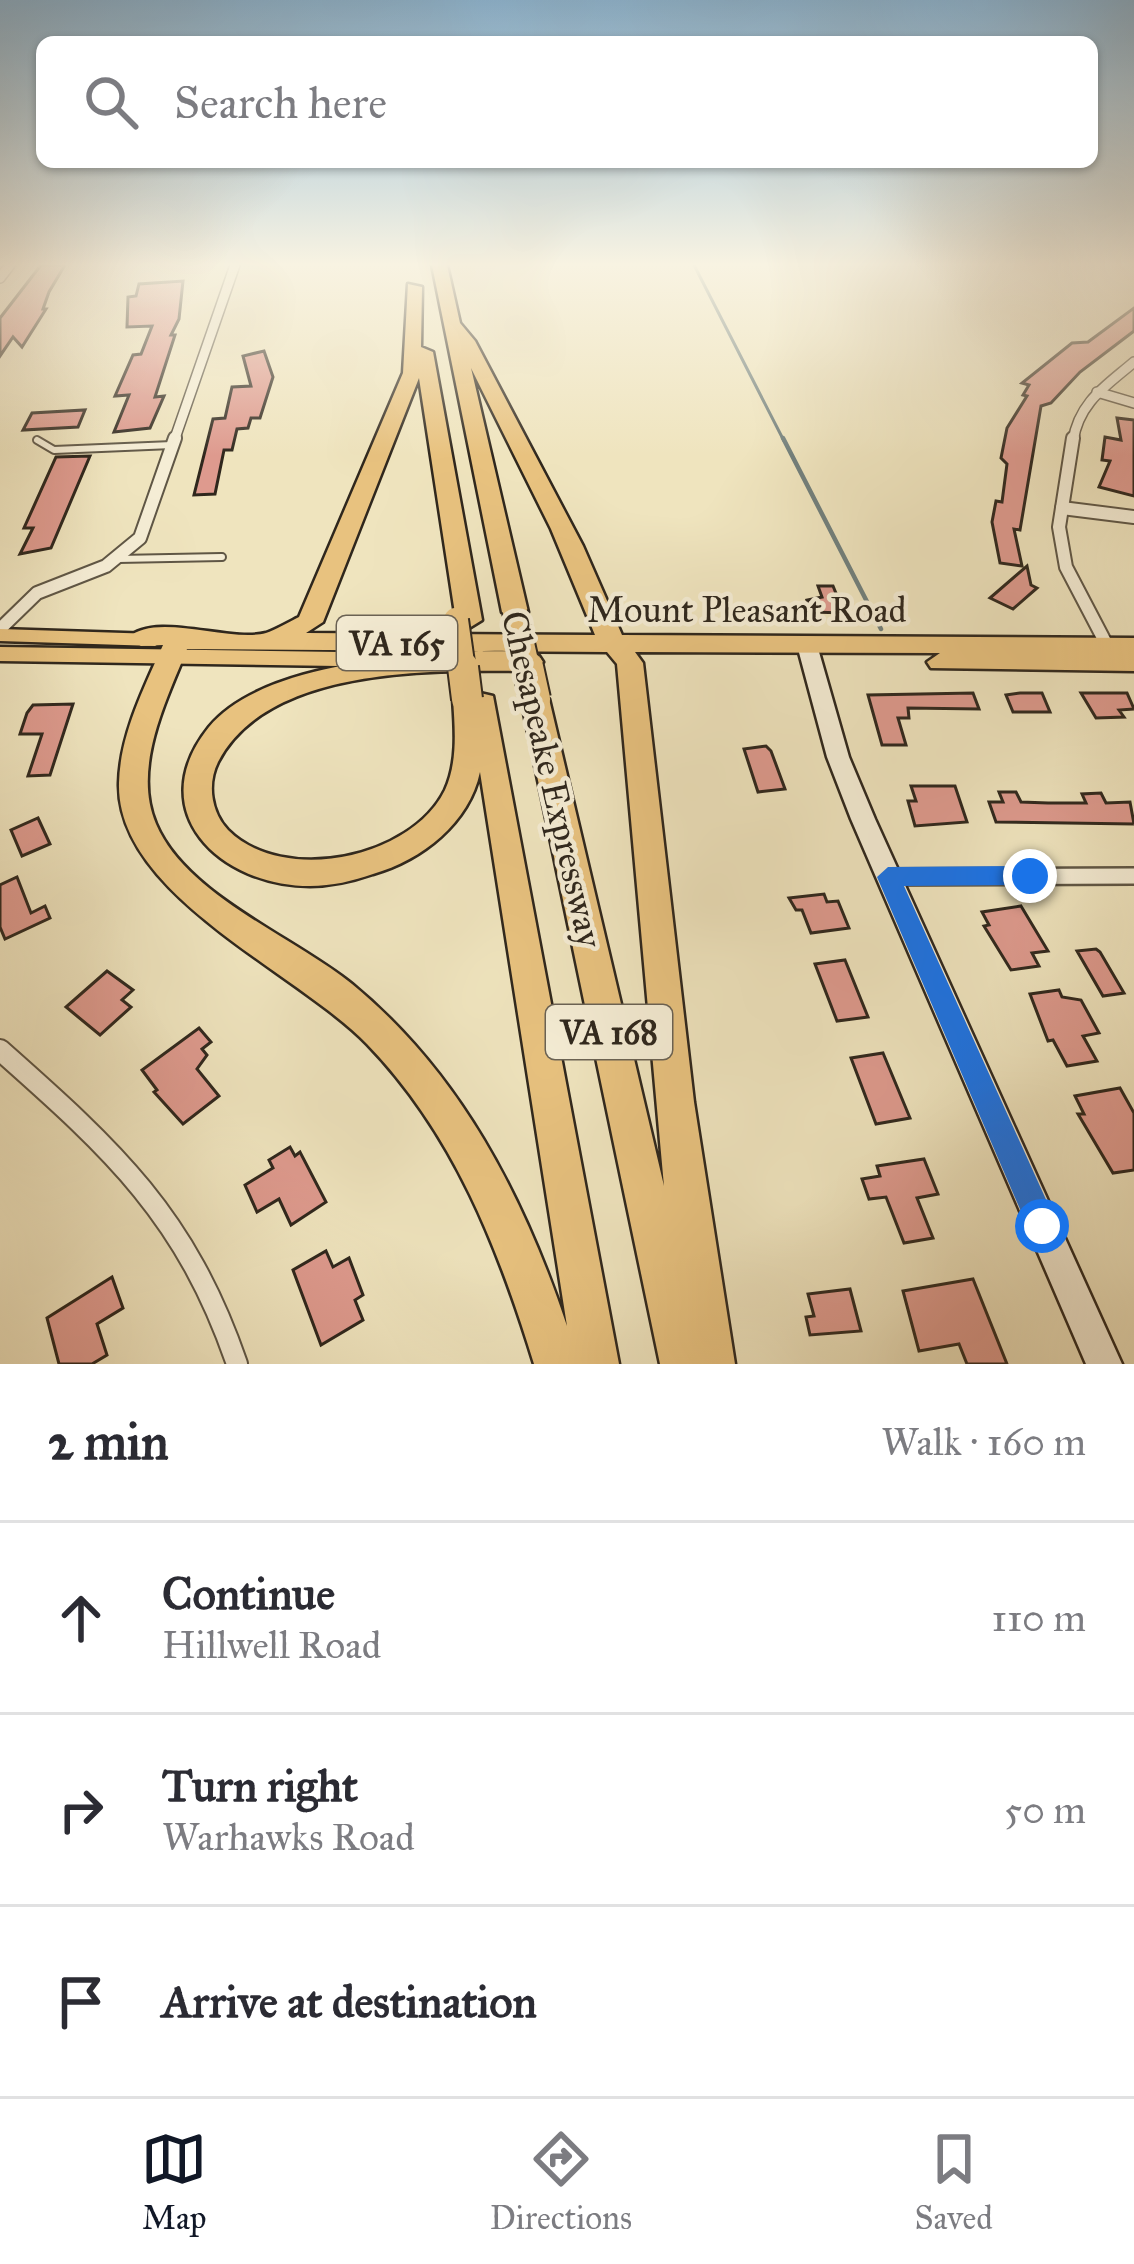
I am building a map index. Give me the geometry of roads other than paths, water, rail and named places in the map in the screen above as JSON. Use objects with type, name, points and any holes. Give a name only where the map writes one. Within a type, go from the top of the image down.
[{"type":"highway","points":[[412,329],[412,374],[310,622],[281,635],[163,646],[134,776],[135,807],[152,847],[186,884],[341,996],[427,1086],[496,1195],[524,1255],[557,1364]]},
{"type":"highway","name":"Chesapeake Expressway","points":[[420,329],[475,699],[596,1364]]},
{"type":"highway","name":"Chesapeake Expressway","points":[[453,329],[683,1364]]},
{"type":"highway","points":[[455,329],[466,341],[622,653],[699,1294],[712,1364]]},
{"type":"highway","points":[[561,531],[611,614],[628,626],[809,654]]},
{"type":"highway","name":"Mount Pleasant Road","points":[[163,646],[1122,654]]},
{"type":"highway","name":"Mount Pleasant Road","points":[[503,661],[622,653]]},
{"type":"highway","points":[[475,699],[465,769],[452,805],[405,846],[378,859],[313,873],[275,870],[236,854],[202,817],[197,776],[207,750],[239,716],[269,697],[341,674],[503,661]]},
{"type":"main road","name":"Mount Pleasant Road","points":[[0,632],[163,646],[503,661]]},
{"type":"main road","name":"Mount Pleasant Road","points":[[0,654],[163,646]]},
{"type":"street","points":[[0,632],[37,593],[118,559],[140,538],[213,329]]},
{"type":"street","points":[[1122,654],[1066,567],[1060,545],[1072,429],[1086,403],[1134,362]]},
{"type":"street","points":[[1097,392],[1134,403]]},
{"type":"street","points":[[1062,508],[1134,517]]},
{"type":"street","points":[[809,654],[838,757],[1104,1364]]},
{"type":"street","points":[[888,877],[1134,876]]},
{"type":"street","points":[[0,1050],[133,1169],[176,1224],[198,1264],[238,1364]]},
{"type":"lane","points":[[37,440],[54,450],[172,445]]},
{"type":"lane","points":[[118,559],[222,556]]},
{"type":"waterway","points":[[727,329],[784,441]]},
{"type":"waterway","points":[[783,438],[881,629]]}]
